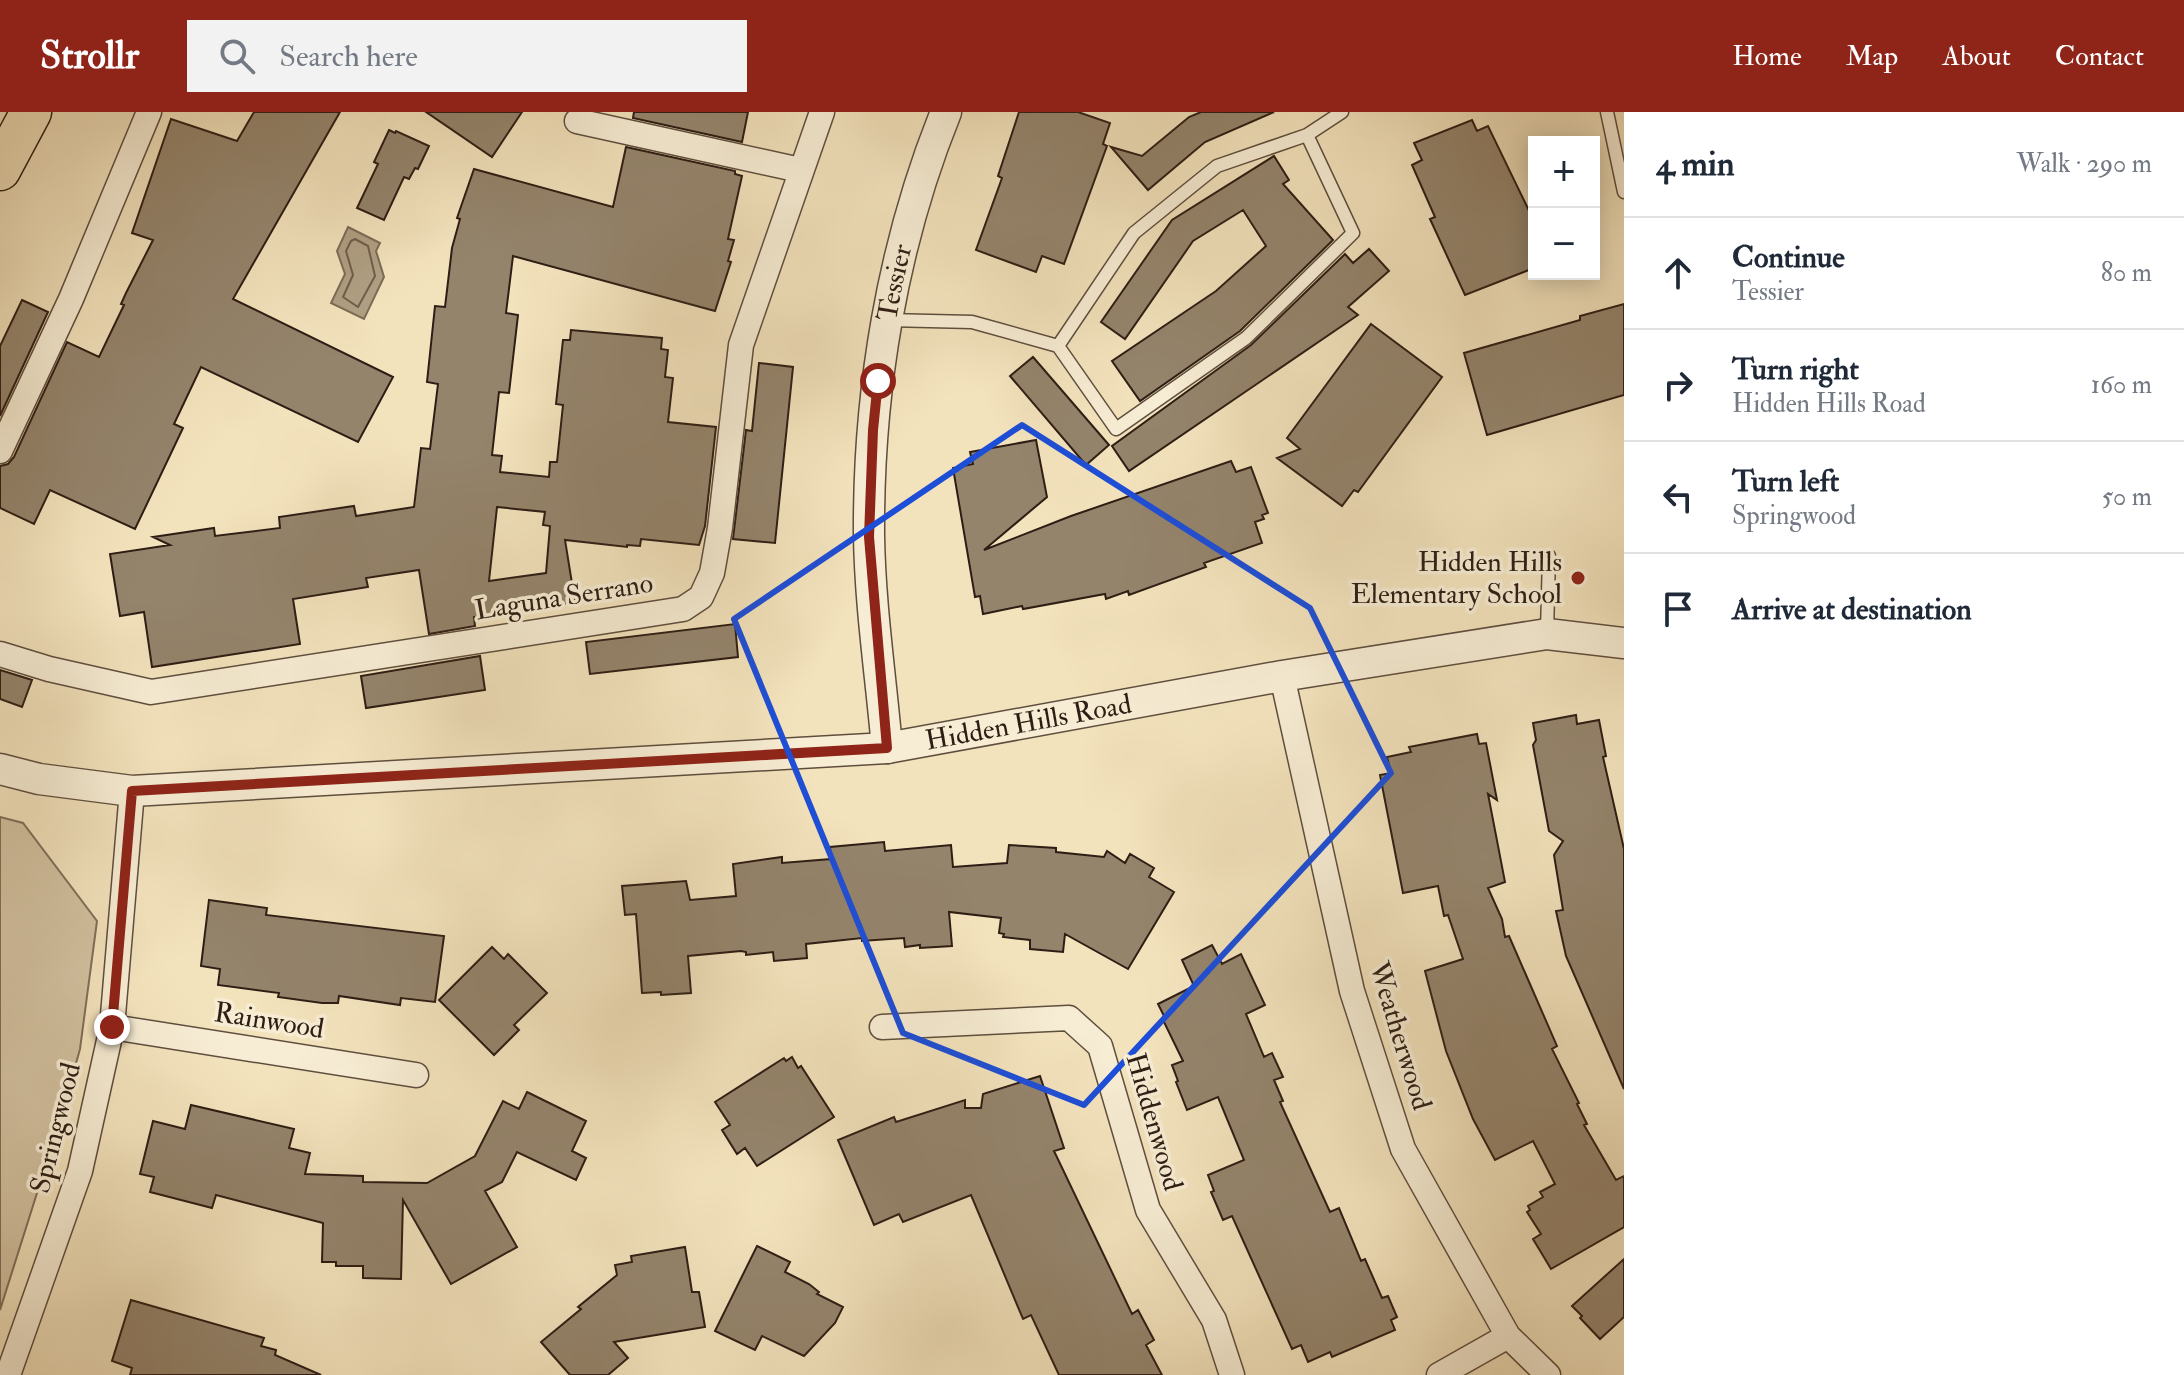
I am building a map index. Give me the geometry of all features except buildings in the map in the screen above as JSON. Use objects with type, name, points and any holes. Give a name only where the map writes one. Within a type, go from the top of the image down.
[{"type":"main road","points":[[0,170],[31,112]]},
{"type":"street","points":[[0,451],[71,299],[149,112]]},
{"type":"street","name":"Laguna Serrano","points":[[0,654],[49,669],[151,692],[683,609],[701,597],[712,573],[741,345],[822,112]]},
{"type":"street","name":"Tessier","points":[[887,748],[869,537],[873,430],[887,320],[911,215],[946,112]]},
{"type":"street","points":[[577,121],[800,170]]},
{"type":"street","name":"Hidden Hills Road","points":[[0,769],[39,779],[132,791],[887,748],[1282,676],[1547,634],[1624,643]]},
{"type":"street","name":"Weatherwood","points":[[1282,676],[1352,991],[1403,1149],[1508,1336],[1548,1375]]},
{"type":"street","name":"Springwood","points":[[8,1375],[80,1171],[112,1027],[132,791]]},
{"type":"street","name":"Hiddenwood","points":[[882,1027],[1069,1018],[1100,1046],[1148,1210],[1214,1320],[1232,1375]]},
{"type":"street","name":"Rainwood","points":[[112,1027],[416,1075]]},
{"type":"street","points":[[1439,1375],[1508,1336]]},
{"type":"lane","points":[[1058,346],[1134,233],[1217,166],[1307,135],[1342,112]]},
{"type":"lane","points":[[1607,112],[1624,192]]},
{"type":"lane","points":[[887,320],[972,322],[1058,346],[1116,429],[1246,338],[1353,233],[1307,135]]},
{"type":"lane","points":[[1547,634],[1549,556]]},
{"type":"highlighted area","points":[[1022,425],[1310,608],[1391,773],[1084,1105],[903,1033],[734,619]]},
{"type":"shaded area","points":[[0,817],[23,823],[97,921],[80,1049],[0,1310]]},
{"type":"water","points":[[348,227],[380,243],[376,251],[384,277],[364,319],[331,303],[345,274],[337,251]]},
{"type":"place","name":"Hidden Hills Elementary School","points":[[1578,578]]},
{"type":"route","points":[[112,1027],[132,791],[887,748],[869,537],[878,381]]}]
